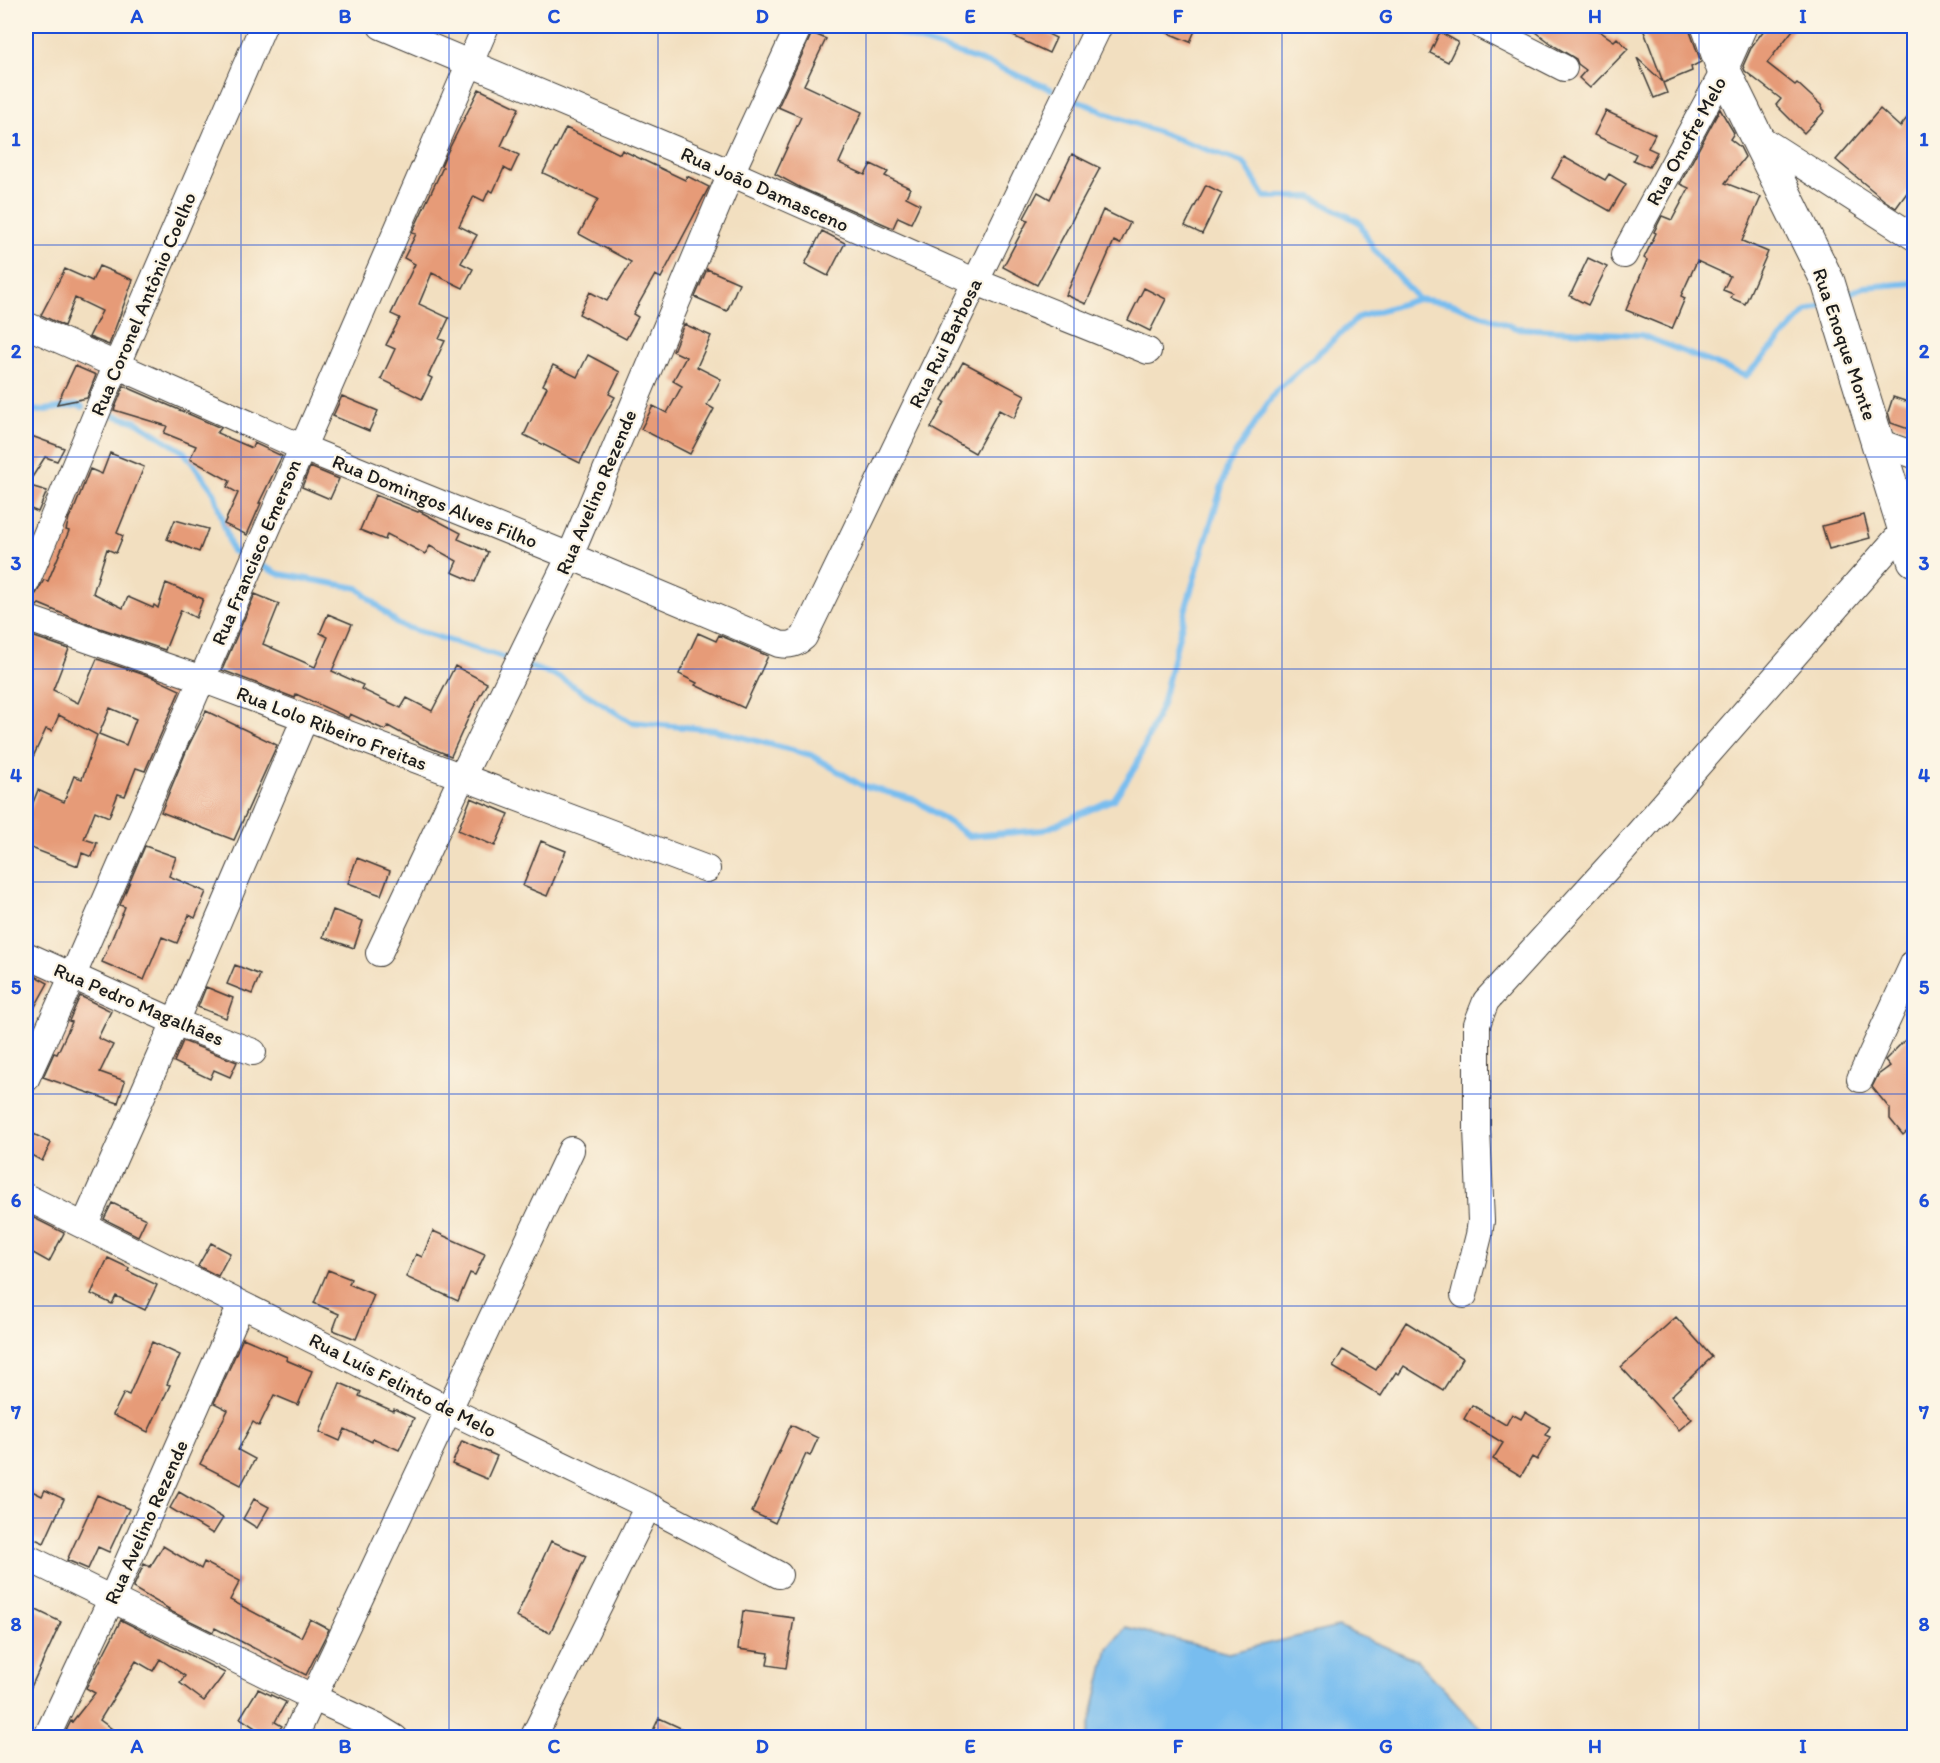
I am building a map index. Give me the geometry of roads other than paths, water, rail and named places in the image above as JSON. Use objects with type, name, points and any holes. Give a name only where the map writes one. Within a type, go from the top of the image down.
[{"type":"main road","name":"Rua Enoque Monte","points":[[1708,26],[1724,72],[1828,282],[1914,560]]},
{"type":"street","name":"Rua Coronel Antônio Coelho","points":[[26,583],[117,364],[263,26]]},
{"type":"street","name":"Rua João Damasceno","points":[[381,26],[731,173],[974,281],[1148,351]]},
{"type":"street","name":"Rua Francisco Emerson","points":[[26,1079],[486,26]]},
{"type":"street","name":"Rua Avelino Rezende","points":[[379,952],[570,556],[731,173],[799,26]]},
{"type":"street","name":"Rua Rui Barbosa","points":[[779,644],[788,646],[804,637],[1099,26]]},
{"type":"street","points":[[1482,26],[1564,68]]},
{"type":"street","name":"Rua Onofre Melo","points":[[1624,255],[1724,72],[1744,26]]},
{"type":"street","points":[[1755,135],[1914,237]]},
{"type":"street","name":"Rua Domingos Alves Filho","points":[[26,325],[301,447],[779,644]]},
{"type":"street","points":[[1878,442],[1914,455]]},
{"type":"street","points":[[1464,1295],[1481,1221],[1477,1129],[1477,1024],[1486,1001],[1630,843],[1905,528]]},
{"type":"street","name":"Rua Lolo Ribeiro Freitas","points":[[26,618],[202,679],[707,869]]},
{"type":"street","points":[[84,1226],[175,1022],[305,718]]},
{"type":"street","name":"Rua Pedro Magalhães","points":[[26,955],[175,1022],[253,1052]]},
{"type":"street","points":[[1860,1079],[1914,962]]},
{"type":"street","points":[[294,1737],[571,1150]]},
{"type":"street","name":"Rua Luís Felinto de Melo","points":[[26,1197],[449,1410],[648,1506],[779,1575]]},
{"type":"street","name":"Rua Avelino Rezende","points":[[46,1737],[112,1598],[241,1305]]},
{"type":"street","points":[[533,1737],[648,1506]]},
{"type":"street","points":[[26,1557],[395,1737]]},
{"type":"water","points":[[1126,1627],[1228,1653],[1338,1627],[1417,1660],[1488,1737],[1087,1737],[1108,1648]]},
{"type":"waterway","points":[[876,26],[993,65],[1051,89]]},
{"type":"waterway","points":[[1079,101],[1108,114],[1244,163],[1265,197],[1311,197],[1359,222],[1373,248],[1418,299],[1450,303],[1516,328],[1641,335],[1746,376],[1806,312],[1825,304]]},
{"type":"waterway","points":[[1843,296],[1864,287],[1914,283]]},
{"type":"waterway","points":[[522,664],[559,677],[631,722],[715,730],[811,755],[861,785],[916,800],[969,836],[1044,830],[1114,799],[1136,766],[1162,704],[1187,604],[1228,465],[1275,392],[1359,317],[1418,299]]},
{"type":"waterway","points":[[26,408],[39,411],[78,405],[82,407]]},
{"type":"waterway","points":[[112,415],[137,422],[184,452],[214,492],[232,551],[249,559]]},
{"type":"waterway","points":[[258,564],[279,574],[358,588],[399,625],[513,660]]}]
